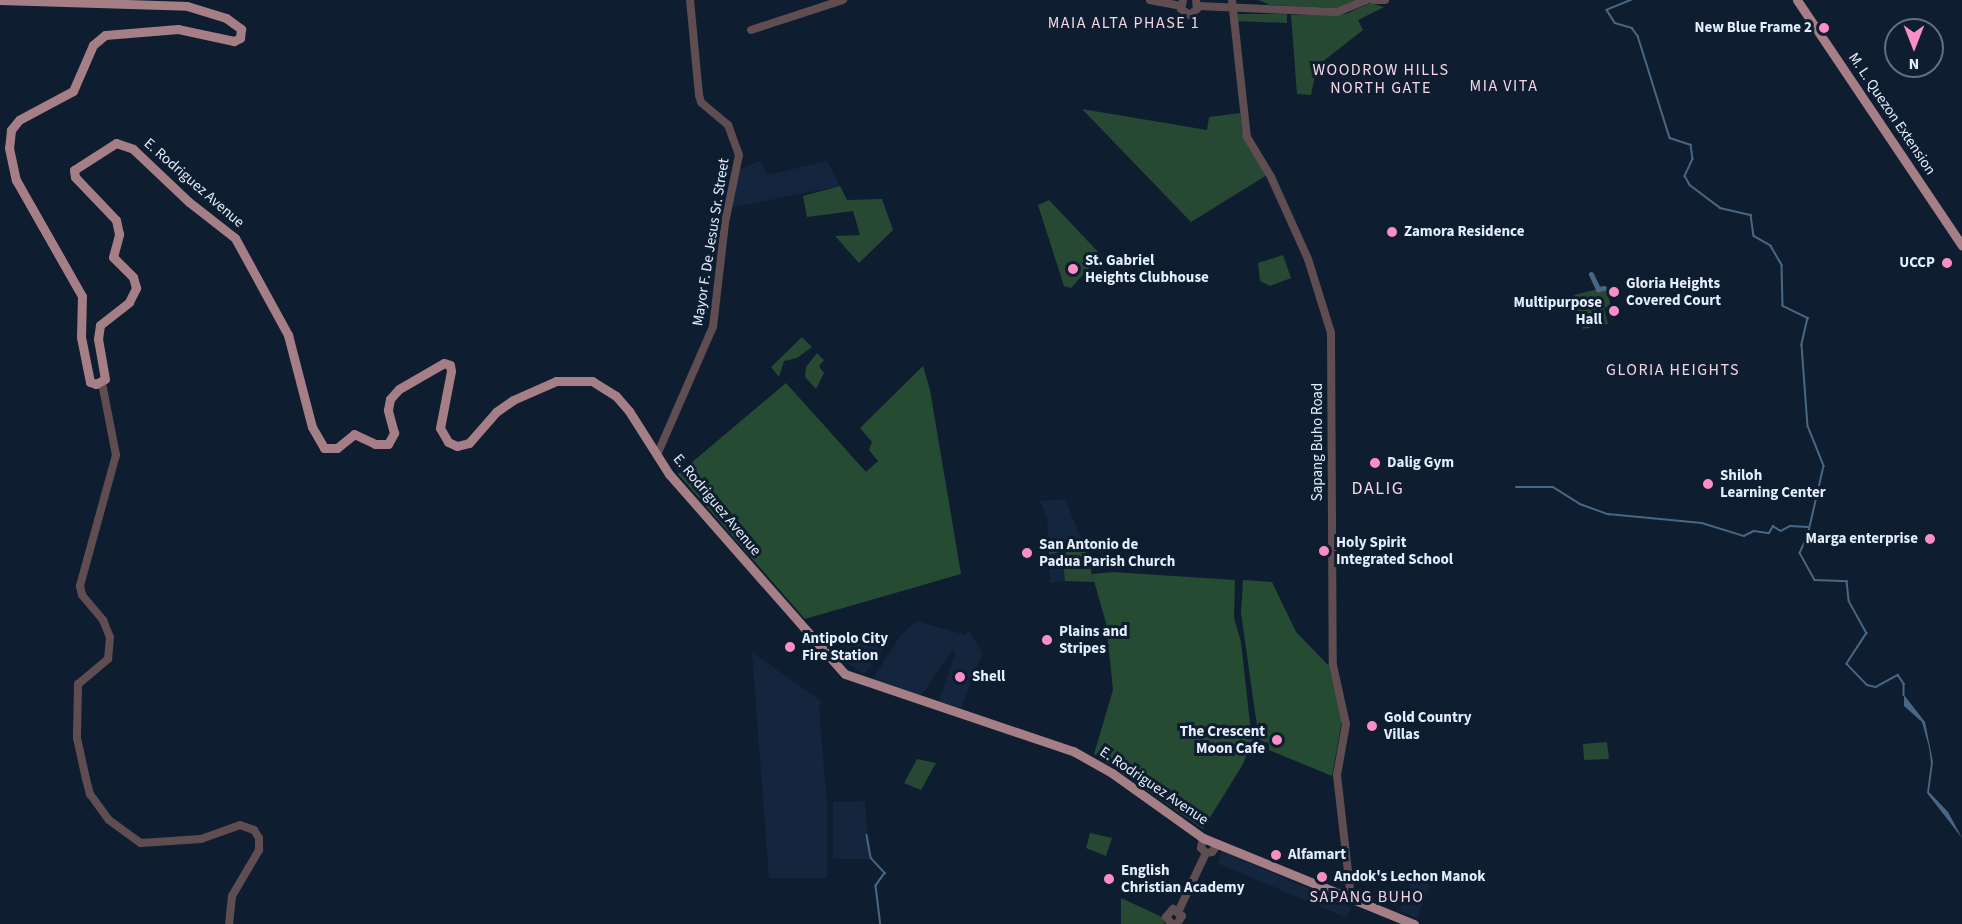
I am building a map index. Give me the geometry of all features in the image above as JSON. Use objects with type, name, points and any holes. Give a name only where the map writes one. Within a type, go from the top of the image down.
[{"type":"main road","points":[[0,0],[187,6],[226,18],[241,29],[240,38],[234,41],[178,29],[105,35],[93,45],[73,91],[19,120],[11,130],[9,148],[16,180],[82,296],[81,337],[87,379],[93,384],[102,382]]},
{"type":"main road","name":"M. L. Quezon Extension","points":[[1797,0],[1962,246]]},
{"type":"main road","name":"E. Rodriguez Avenue","points":[[102,382],[106,375],[98,339],[100,325],[129,302],[135,285],[113,257],[119,234],[116,220],[74,173],[87,159],[116,143],[133,149],[189,202],[235,238],[288,335],[312,427],[324,448],[337,448],[354,434],[375,444],[388,444],[394,433],[388,410],[390,399],[399,389],[444,363],[450,365],[451,371],[441,428],[451,444],[469,443],[496,412],[513,400],[556,381],[574,378],[592,381],[616,396],[657,455],[825,656],[845,674],[1073,751],[1112,773],[1203,838],[1414,924]]},
{"type":"street","name":"Mayor F. De Jesus Sr. Street","points":[[657,455],[713,327],[725,224],[739,155],[728,125],[701,102],[690,0]]},
{"type":"street","points":[[751,30],[843,0]]},
{"type":"street","points":[[1150,0],[1181,3],[1187,15],[1197,3],[1337,12],[1366,0]]},
{"type":"street","points":[[1373,0],[1385,0]]},
{"type":"street","name":"Sapang Buho Road","points":[[1232,4],[1247,137],[1271,177],[1308,259],[1331,333],[1333,665],[1346,724],[1337,775],[1351,898]]},
{"type":"street","points":[[102,382],[116,455],[80,586],[82,596],[102,620],[110,637],[108,659],[78,684],[77,738],[83,769],[90,794],[109,820],[141,843],[201,839],[240,825],[254,830],[259,838],[259,850],[232,896],[229,924]]},
{"type":"street","points":[[1203,838],[1201,848],[1206,853]]},
{"type":"street","points":[[1206,853],[1212,852],[1218,844]]},
{"type":"street","points":[[1172,924],[1167,914],[1179,910],[1206,853]]},
{"type":"street","points":[[1177,924],[1182,916],[1179,910]]},
{"type":"shaded area","points":[[760,161],[767,175],[827,161],[840,186],[730,208],[740,169]]},
{"type":"shaded area","points":[[1065,499],[1084,545],[1049,543],[1047,518],[1040,501]]},
{"type":"shaded area","points":[[1062,552],[1065,581],[1050,583],[1049,554]]},
{"type":"shaded area","points":[[917,621],[965,635],[968,631],[983,653],[961,708],[939,702],[955,653],[952,651],[921,696],[872,680],[901,635]]},
{"type":"shaded area","points":[[873,629],[889,641],[864,675],[832,652]]},
{"type":"shaded area","points":[[752,652],[822,702],[819,707],[827,805],[827,878],[769,878]]},
{"type":"shaded area","points":[[1904,695],[1925,722],[1933,762],[1929,792],[1948,812],[1962,838],[1927,793],[1931,763],[1929,747],[1922,722],[1904,706]]},
{"type":"shaded area","points":[[865,801],[869,859],[833,859],[833,802]]},
{"type":"shaded area","points":[[1222,851],[1351,907],[1347,918],[1217,863]]},
{"type":"shaded area","points":[[1413,878],[1430,885],[1417,918],[1399,911]]},
{"type":"green space","points":[[1258,0],[1359,0],[1336,8],[1270,5]]},
{"type":"green space","points":[[1370,3],[1384,7],[1358,20],[1363,30],[1317,66],[1311,95],[1297,94],[1291,15],[1346,14]]},
{"type":"green space","points":[[1238,14],[1287,14],[1287,23],[1235,21]]},
{"type":"green space","points":[[1082,109],[1207,130],[1209,117],[1240,113],[1242,131],[1267,175],[1191,222]]},
{"type":"green space","points":[[840,186],[847,200],[882,199],[893,230],[859,263],[835,236],[860,235],[853,211],[807,217],[803,196]]},
{"type":"green space","points":[[1049,200],[1101,255],[1071,288],[1064,286],[1038,205]]},
{"type":"green space","points":[[1283,255],[1291,278],[1270,286],[1260,281],[1258,263]]},
{"type":"green space","points":[[1606,287],[1611,306],[1604,308],[1608,324],[1583,329],[1574,295]]},
{"type":"green space","points":[[802,337],[812,347],[797,358],[784,361],[779,377],[771,367]]},
{"type":"green space","points":[[817,353],[824,360],[819,366],[824,373],[816,389],[805,377],[806,367]]},
{"type":"green space","points":[[923,366],[930,390],[961,574],[805,619],[678,474],[786,383],[866,472],[878,461],[869,450],[872,442],[860,428]]},
{"type":"green space","points":[[1069,541],[1069,547],[1084,545],[1094,582],[1065,581],[1062,552],[1049,554],[1049,543]]},
{"type":"green space","points":[[1113,572],[1235,580],[1234,618],[1241,642],[1252,741],[1243,764],[1203,829],[1094,754],[1113,690],[1106,623],[1092,574]]},
{"type":"green space","points":[[1243,580],[1272,582],[1296,632],[1329,666],[1342,720],[1332,776],[1269,750],[1269,743],[1259,740],[1241,613]]},
{"type":"green space","points":[[1607,742],[1609,759],[1584,760],[1583,744]]},
{"type":"green space","points":[[917,759],[936,763],[921,790],[904,783]]},
{"type":"green space","points":[[1090,833],[1112,838],[1106,856],[1086,848]]},
{"type":"green space","points":[[1121,898],[1162,917],[1165,924],[1121,924]]},
{"type":"waterway","points":[[1632,0],[1607,10],[1615,23],[1632,28],[1638,36],[1670,138],[1691,145],[1693,159],[1685,176],[1690,185],[1720,208],[1751,215],[1754,236],[1771,246],[1782,265],[1783,306],[1808,318],[1802,345],[1808,426],[1824,466],[1808,536],[1800,553],[1815,580],[1847,581],[1849,601],[1867,633],[1847,664],[1867,685],[1876,687],[1898,675],[1904,684],[1904,695]]},
{"type":"waterway","points":[[1591,274],[1598,289],[1604,288]]},
{"type":"waterway","points":[[1516,487],[1553,487],[1580,504],[1608,514],[1702,523],[1744,536],[1754,531],[1769,533],[1773,526],[1781,531],[1790,526],[1808,527]]},
{"type":"waterway","points":[[867,835],[871,858],[885,873],[876,886],[881,924]]},
{"type":"place","name":"New Blue Frame 2","points":[[1824,28]]},
{"type":"place","name":"Zamora Residence","points":[[1392,232]]},
{"type":"place","name":"UCCP","points":[[1947,263]]},
{"type":"place","name":"St. Gabriel Heights Clubhouse","points":[[1073,269]]},
{"type":"place","name":"Gloria Heights Covered Court","points":[[1614,292]]},
{"type":"place","name":"Multipurpose Hall","points":[[1614,311]]},
{"type":"place","name":"Dalig Gym","points":[[1375,463]]},
{"type":"place","name":"Shiloh Learning Center","points":[[1708,484]]},
{"type":"place","name":"Marga enterprise","points":[[1930,539]]},
{"type":"place","name":"Holy Spirit Integrated School","points":[[1324,551]]},
{"type":"place","name":"San Antonio de Padua Parish Church","points":[[1027,553]]},
{"type":"place","name":"Plains and Stripes","points":[[1047,640]]},
{"type":"place","name":"Antipolo City Fire Station","points":[[790,647]]},
{"type":"place","name":"Shell","points":[[960,677]]},
{"type":"place","name":"Gold Country Villas","points":[[1372,726]]},
{"type":"place","name":"The Crescent Moon Cafe","points":[[1277,740]]},
{"type":"place","name":"Alfamart","points":[[1276,855]]},
{"type":"place","name":"Andok's Lechon Manok","points":[[1322,877]]},
{"type":"place","name":"English Christian Academy","points":[[1109,879]]},
{"type":"district","name":"MAIA ALTA PHASE 1","points":[[1124,23]]},
{"type":"district","name":"WOODROW HILLS NORTH GATE","points":[[1381,79]]},
{"type":"district","name":"MIA VITA","points":[[1504,86]]},
{"type":"district","name":"GLORIA HEIGHTS","points":[[1673,370]]},
{"type":"district","name":"DALIG","points":[[1378,489]]},
{"type":"district","name":"SAPANG BUHO","points":[[1367,897]]}]
